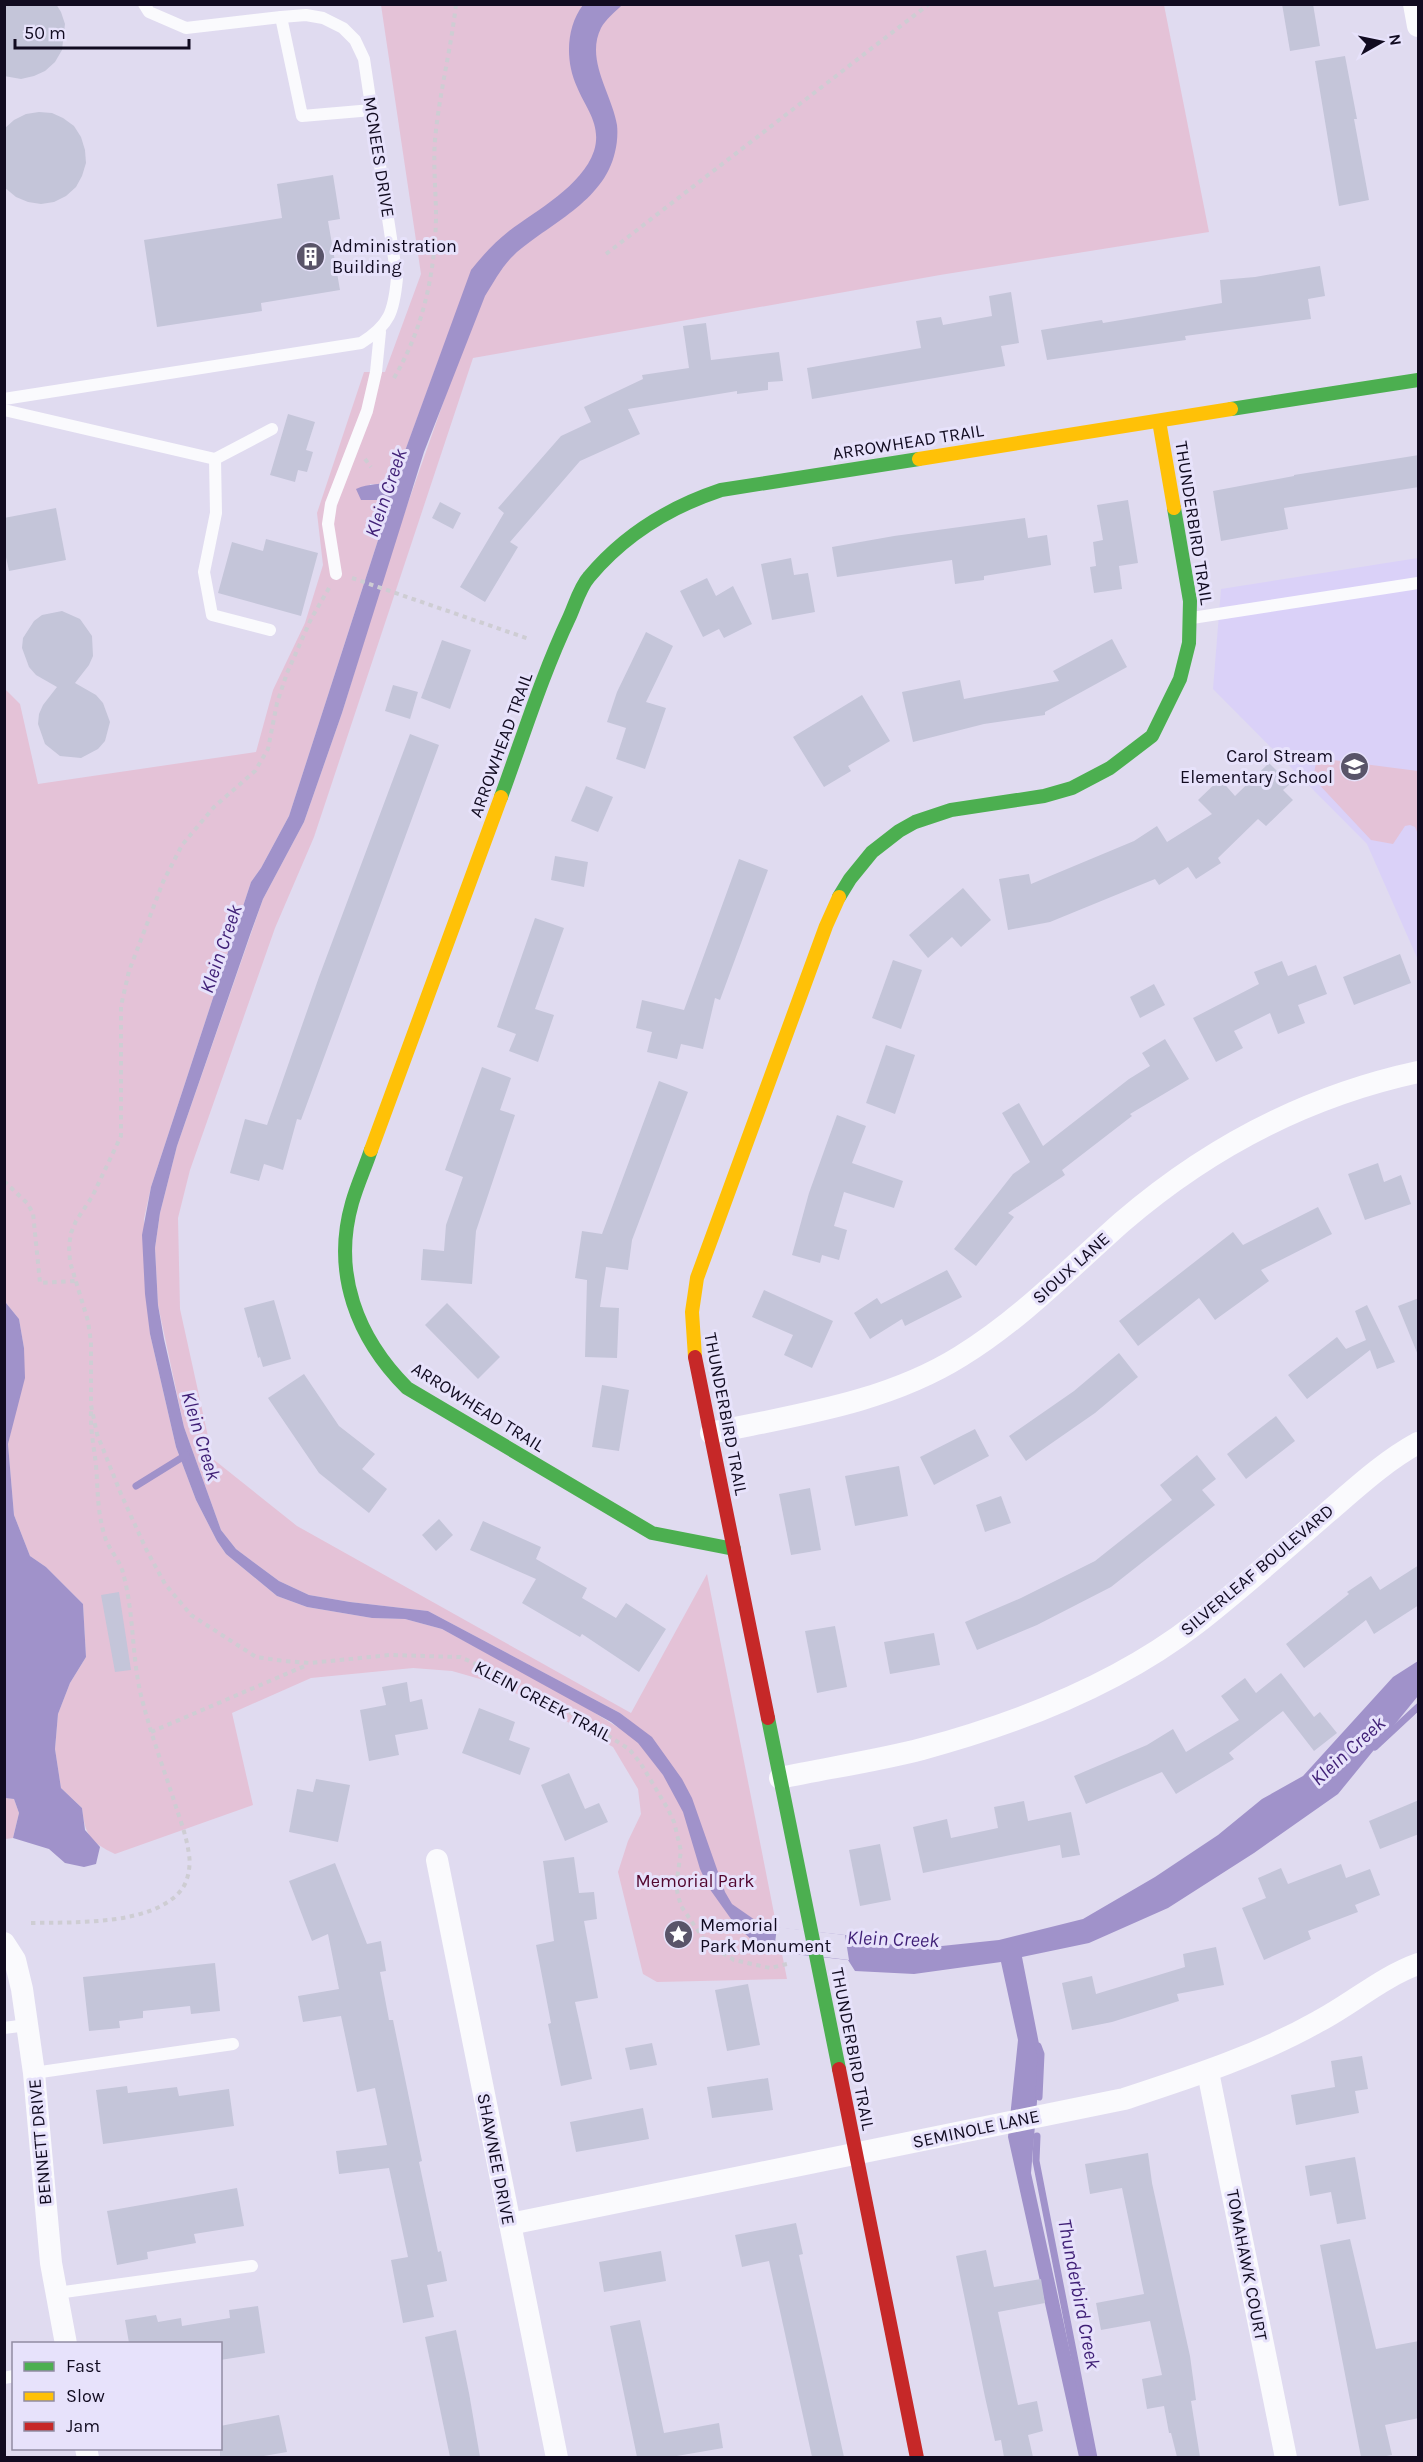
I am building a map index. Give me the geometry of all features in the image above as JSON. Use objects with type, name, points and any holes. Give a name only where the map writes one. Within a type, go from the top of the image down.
[{"type":"street","points":[[1413,4],[1418,26]]},
{"type":"street","name":"ARROWHEAD TRAIL","points":[[735,1549],[652,1533],[407,1388],[393,1375],[373,1348],[360,1327],[351,1299],[344,1249],[352,1203],[555,648],[588,578],[633,535],[662,515],[692,500],[721,490],[1419,380]]},
{"type":"street","name":"THUNDERBIRD TRAIL","points":[[917,2457],[693,1347],[692,1296],[814,959],[841,892],[853,873],[868,856],[895,834],[915,822],[947,811],[1062,792],[1104,774],[1153,736],[1186,666],[1192,631],[1190,601],[1159,421]]},
{"type":"street","name":"SIOUX LANE","points":[[711,1434],[853,1402],[895,1389],[935,1371],[993,1334],[1124,1221],[1178,1178],[1215,1153],[1295,1111],[1336,1094],[1419,1071]]},
{"type":"street","name":"SILVERLEAF BOULEVARD","points":[[780,1778],[920,1749],[983,1732],[1013,1722],[1085,1691],[1195,1625],[1374,1472],[1403,1451],[1419,1443]]},
{"type":"street","name":"SHAWNEE DRIVE","points":[[437,1860],[557,2457]]},
{"type":"street","name":"BENNETT DRIVE","points":[[4,1943],[19,1972],[34,2073],[51,2263],[66,2342]]},
{"type":"street","name":"SEMINOLE LANE","points":[[510,2223],[1124,2099],[1208,2072],[1272,2045],[1320,2021],[1393,1976],[1419,1964]]},
{"type":"street","name":"TOMAHAWK COURT","points":[[1208,2072],[1286,2457]]},
{"type":"lane","name":"MCNEES DRIVE","points":[[144,4],[149,12],[186,28],[306,15],[324,18],[343,28],[355,40],[364,58],[398,278],[395,301],[380,332]]},
{"type":"lane","points":[[281,17],[302,116],[372,110]]},
{"type":"lane","points":[[4,399],[362,343],[380,332]]},
{"type":"lane","points":[[336,574],[328,524],[329,514],[367,411],[376,372],[380,332]]},
{"type":"lane","points":[[4,410],[215,459],[272,429]]},
{"type":"lane","points":[[215,459],[216,513],[204,572],[212,615],[270,630]]},
{"type":"lane","points":[[1191,618],[1419,583]]},
{"type":"lane","points":[[4,2028],[27,2025]]},
{"type":"lane","points":[[34,2073],[233,2044]]},
{"type":"lane","points":[[57,2293],[252,2266]]},
{"type":"path","points":[[390,385],[418,330],[429,286],[436,219],[435,143],[438,109],[453,33],[456,4]]},
{"type":"path","points":[[606,254],[929,4]]},
{"type":"path","name":"KLEIN CREEK TRAIL","points":[[336,574],[311,619],[287,673],[277,703],[268,749],[255,771],[213,807],[182,845],[147,920],[129,971],[121,1006],[121,1136],[93,1197],[71,1233],[70,1262],[88,1321],[91,1342],[92,1405],[102,1447],[146,1549],[165,1584],[191,1615],[256,1657],[310,1664],[390,1655],[460,1657],[490,1670],[577,1716],[628,1749],[641,1764],[674,1822],[681,1851],[676,1886],[678,1895],[681,1906],[703,1938],[734,1960],[770,1968],[787,1964]]},
{"type":"path","points":[[352,579],[555,648]]},
{"type":"path","points":[[4,1181],[27,1203],[33,1213],[40,1283],[76,1281]]},
{"type":"path","points":[[31,1923],[132,1917],[161,1908],[183,1888],[189,1872],[190,1857],[138,1682],[131,1612],[122,1570],[106,1540],[99,1518],[96,1462],[90,1424],[92,1405]]},
{"type":"path","points":[[151,1732],[310,1664]]},
{"type":"shaded area","name":"Carol Stream Elementary School","points":[[1418,558],[1418,960],[1367,844],[1213,689],[1221,589]]},
{"type":"green space","name":"Memorial Park","points":[[381,5],[1164,5],[1209,232],[940,275],[473,358],[314,837],[275,928],[190,1170],[178,1218],[180,1309],[213,1459],[297,1526],[631,1713],[707,1574],[787,1979],[657,1982],[643,1974],[618,1872],[628,1841],[641,1814],[638,1789],[613,1747],[501,1685],[452,1671],[413,1668],[311,1678],[232,1713],[253,1805],[115,1854],[100,1846],[90,1837],[82,1808],[61,1788],[55,1749],[58,1714],[70,1683],[86,1657],[83,1604],[46,1567],[30,1556],[14,1515],[8,1444],[15,1414],[24,1348],[19,1319],[6,1303],[4,1294],[4,688],[20,704],[38,784],[256,752],[273,690],[305,623],[323,565],[317,513],[364,372],[385,372],[421,274]],"holes":[[[447,337],[447,392],[396,537],[342,713],[304,822],[263,899],[177,1146],[160,1213],[155,1248],[158,1305],[184,1427],[221,1530],[236,1549],[279,1581],[309,1595],[428,1611],[620,1713],[628,1719],[622,1730],[574,1700],[442,1629],[405,1619],[372,1618],[307,1607],[277,1596],[226,1554],[196,1500],[176,1447],[150,1334],[144,1219],[151,1187],[251,882],[289,816],[380,534],[382,506],[377,500],[369,499],[370,484],[381,485],[394,481]]]},
{"type":"green space","points":[[1317,758],[1418,771],[1418,834],[1415,827],[1410,825],[1405,826],[1393,844],[1371,840],[1313,778]]},
{"type":"green space","points":[[4,1798],[14,1799],[19,1813],[13,1838],[5,1839]]},
{"type":"water","points":[[583,5],[622,5],[601,28],[596,52],[601,77],[617,125],[615,152],[609,170],[587,198],[514,255],[498,274],[485,296],[424,452],[342,713],[304,822],[263,899],[177,1146],[160,1213],[155,1248],[158,1305],[164,1339],[184,1427],[221,1530],[236,1549],[279,1581],[309,1595],[428,1611],[620,1713],[652,1737],[682,1779],[692,1798],[725,1892],[732,1904],[755,1920],[772,1927],[845,1935],[913,1949],[999,1940],[1083,1919],[1155,1877],[1218,1835],[1262,1799],[1303,1776],[1393,1677],[1418,1661],[1418,1696],[1338,1794],[1254,1853],[1168,1908],[1089,1943],[1022,1957],[1041,2054],[1031,2173],[1093,2457],[1079,2457],[1008,2137],[1018,2040],[1001,1962],[914,1974],[855,1971],[848,1960],[765,1951],[736,1926],[709,1888],[700,1869],[683,1812],[663,1775],[638,1743],[611,1722],[442,1629],[405,1619],[372,1618],[307,1607],[277,1596],[226,1554],[196,1500],[176,1447],[150,1334],[142,1235],[151,1187],[251,882],[289,816],[380,534],[382,506],[377,500],[361,500],[356,489],[394,481],[471,270],[504,235],[558,196],[588,164],[596,142],[595,125],[573,77],[569,55],[573,23]]},
{"type":"water","points":[[5,1294],[6,1303],[19,1319],[24,1348],[25,1378],[8,1444],[14,1515],[30,1556],[46,1567],[83,1604],[86,1657],[70,1683],[58,1714],[55,1749],[61,1788],[82,1808],[85,1830],[100,1847],[96,1864],[84,1867],[65,1863],[49,1849],[13,1838],[19,1813],[14,1799],[5,1798]]},
{"type":"pier","points":[[777,1927],[845,1935],[849,1960],[774,1951]]},
{"type":"building","points":[[4,4],[56,4],[61,12],[65,24],[62,50],[55,62],[45,71],[21,79],[4,76]]},
{"type":"building","points":[[1282,4],[1313,4],[1320,46],[1290,51]]},
{"type":"building","points":[[1345,56],[1369,200],[1339,206],[1315,61]]},
{"type":"building","points":[[52,113],[74,126],[81,137],[86,163],[76,187],[66,196],[54,202],[41,204],[16,197],[4,187],[4,129],[14,120],[26,114]]},
{"type":"building","points":[[333,175],[340,219],[328,221],[340,290],[261,303],[262,311],[157,327],[144,240],[282,218],[277,184]]},
{"type":"building","points":[[1320,266],[1325,296],[1308,299],[1311,319],[1185,336],[1186,340],[1047,360],[1041,330],[1102,320],[1103,323],[1222,303],[1220,280],[1255,277]]},
{"type":"building","points":[[1011,292],[1019,343],[1001,346],[1005,366],[812,399],[807,368],[921,348],[916,321],[941,317],[943,325],[992,316],[989,296]]},
{"type":"building","points":[[706,323],[711,360],[779,352],[783,381],[768,382],[768,390],[737,394],[737,391],[628,409],[640,434],[580,461],[510,542],[518,547],[485,602],[460,587],[504,513],[498,508],[561,436],[591,422],[584,407],[643,379],[642,375],[689,368],[683,326]]},
{"type":"building","points":[[288,414],[315,422],[306,450],[313,452],[307,472],[298,470],[295,482],[270,475]]},
{"type":"building","points":[[1419,455],[1419,487],[1284,508],[1288,529],[1221,541],[1213,491],[1294,475]]},
{"type":"building","points":[[1128,500],[1138,563],[1119,566],[1122,589],[1094,593],[1090,567],[1096,566],[1093,542],[1103,540],[1097,505]]},
{"type":"building","points":[[440,502],[461,513],[453,529],[432,518]]},
{"type":"building","points":[[56,508],[66,560],[9,571],[4,548],[4,518]]},
{"type":"building","points":[[1025,518],[1028,538],[1047,535],[1051,565],[984,576],[984,580],[955,584],[952,560],[837,577],[832,547]]},
{"type":"building","points":[[266,539],[318,553],[301,616],[218,593],[232,542],[263,551]]},
{"type":"building","points":[[791,558],[794,575],[808,573],[815,612],[772,620],[761,564]]},
{"type":"building","points":[[707,578],[716,596],[733,586],[752,624],[724,638],[719,629],[703,637],[680,591]]},
{"type":"building","points":[[62,611],[80,619],[92,636],[93,656],[75,683],[96,695],[103,703],[110,722],[105,741],[98,749],[81,758],[60,756],[45,744],[38,724],[39,714],[57,687],[36,675],[29,667],[22,648],[23,638],[34,621],[42,615]]},
{"type":"building","points":[[646,632],[673,646],[646,702],[666,708],[645,769],[616,759],[626,728],[607,722],[617,692]]},
{"type":"building","points":[[1112,639],[1127,667],[1045,712],[1045,715],[984,724],[913,742],[902,692],[960,680],[964,699],[1059,681],[1053,671]]},
{"type":"building","points":[[442,640],[471,650],[450,709],[421,698]]},
{"type":"building","points":[[393,685],[418,692],[410,719],[385,711]]},
{"type":"building","points":[[862,695],[890,741],[848,766],[851,771],[824,787],[793,737]]},
{"type":"building","points":[[410,734],[439,745],[301,1120],[297,1119],[283,1170],[264,1164],[259,1181],[230,1173],[245,1119],[267,1125],[319,977]]},
{"type":"building","points":[[1269,763],[1290,784],[1283,790],[1293,800],[1266,826],[1258,819],[1218,858],[1221,863],[1196,879],[1188,867],[1159,885],[1155,879],[1050,922],[1008,930],[999,879],[1029,874],[1031,884],[1134,841],[1157,826],[1167,842],[1212,814],[1198,800],[1220,779],[1235,796]]},
{"type":"building","points":[[586,786],[613,797],[598,832],[571,821]]},
{"type":"building","points":[[555,856],[588,862],[584,887],[551,880]]},
{"type":"building","points":[[739,859],[768,870],[720,1000],[715,998],[703,1049],[681,1044],[677,1059],[647,1052],[652,1032],[636,1028],[642,1000],[684,1010]]},
{"type":"building","points":[[963,888],[991,920],[961,947],[952,937],[928,958],[909,935]]},
{"type":"building","points":[[535,918],[564,928],[535,1009],[554,1015],[538,1062],[509,1051],[516,1034],[497,1027]]},
{"type":"building","points":[[1400,954],[1411,983],[1354,1005],[1343,977]]},
{"type":"building","points":[[893,960],[922,970],[901,1029],[872,1018]]},
{"type":"building","points":[[1282,961],[1288,976],[1316,965],[1327,994],[1298,1005],[1305,1023],[1278,1034],[1270,1013],[1234,1031],[1243,1048],[1216,1062],[1193,1018],[1259,984],[1254,972]]},
{"type":"building","points":[[1154,984],[1165,1005],[1140,1018],[1130,997]]},
{"type":"building","points":[[1165,1039],[1189,1079],[1130,1114],[1132,1116],[1062,1170],[1065,1175],[1008,1213],[1014,1217],[976,1266],[954,1249],[1013,1174],[1030,1162],[1002,1113],[1019,1103],[1043,1146],[1129,1079],[1150,1066],[1142,1053]]},
{"type":"building","points":[[886,1045],[915,1055],[895,1114],[866,1103]]},
{"type":"building","points":[[482,1067],[511,1078],[500,1110],[515,1115],[476,1231],[472,1284],[421,1280],[423,1249],[444,1251],[446,1225],[463,1177],[445,1170]]},
{"type":"building","points":[[659,1081],[688,1092],[632,1240],[628,1270],[606,1267],[600,1307],[619,1308],[617,1358],[585,1357],[587,1280],[575,1278],[582,1231],[602,1234]]},
{"type":"building","points":[[837,1115],[866,1126],[852,1163],[903,1181],[894,1208],[844,1192],[834,1226],[847,1230],[839,1260],[822,1255],[820,1263],[792,1255],[809,1193]]},
{"type":"building","points":[[1378,1163],[1384,1182],[1401,1175],[1411,1204],[1365,1220],[1348,1174]]},
{"type":"building","points":[[1318,1207],[1332,1234],[1261,1270],[1269,1281],[1215,1320],[1199,1298],[1138,1346],[1119,1321],[1233,1232],[1243,1245]]},
{"type":"building","points":[[947,1270],[962,1297],[905,1326],[902,1319],[870,1339],[854,1313],[877,1298],[881,1304]]},
{"type":"building","points":[[764,1290],[833,1321],[812,1368],[784,1355],[793,1335],[752,1317]]},
{"type":"building","points":[[1419,1298],[1419,1355],[1418,1355],[1398,1306]]},
{"type":"building","points":[[274,1300],[291,1359],[263,1367],[260,1357],[258,1358],[244,1308]]},
{"type":"building","points":[[447,1303],[500,1357],[478,1379],[425,1325]]},
{"type":"building","points":[[1367,1305],[1395,1362],[1377,1369],[1370,1350],[1307,1399],[1288,1375],[1337,1337],[1346,1349],[1366,1340],[1355,1311]]},
{"type":"building","points":[[1119,1353],[1138,1377],[1095,1413],[1026,1461],[1009,1436],[1074,1391]]},
{"type":"building","points":[[304,1374],[339,1426],[375,1454],[362,1469],[387,1489],[369,1513],[319,1473],[268,1398]]},
{"type":"building","points":[[602,1385],[629,1390],[619,1451],[592,1447]]},
{"type":"building","points":[[1276,1416],[1295,1441],[1246,1479],[1227,1454]]},
{"type":"building","points":[[975,1429],[989,1456],[934,1485],[920,1457]]},
{"type":"building","points":[[1197,1455],[1216,1479],[1202,1490],[1215,1505],[1111,1587],[1037,1625],[977,1650],[965,1622],[1021,1598],[1095,1561],[1172,1500],[1160,1485]]},
{"type":"building","points":[[899,1466],[908,1516],[855,1526],[845,1476]]},
{"type":"building","points":[[810,1488],[821,1550],[791,1555],[779,1494]]},
{"type":"building","points":[[1001,1496],[1011,1523],[985,1532],[976,1505]]},
{"type":"building","points":[[439,1519],[453,1535],[436,1551],[422,1535]]},
{"type":"building","points":[[483,1521],[541,1547],[536,1559],[587,1588],[582,1598],[616,1618],[626,1603],[666,1629],[639,1672],[582,1634],[580,1637],[522,1603],[536,1579],[470,1550]]},
{"type":"building","points":[[1419,1565],[1419,1605],[1374,1634],[1366,1620],[1304,1668],[1286,1644],[1349,1594],[1347,1592],[1371,1576],[1380,1590]]},
{"type":"building","points":[[119,1592],[131,1670],[115,1672],[101,1595]]},
{"type":"building","points":[[835,1626],[847,1687],[817,1693],[805,1631]]},
{"type":"building","points":[[934,1633],[940,1665],[890,1674],[884,1642]]},
{"type":"building","points":[[1281,1673],[1314,1717],[1320,1712],[1337,1733],[1314,1751],[1283,1711],[1229,1753],[1234,1759],[1176,1794],[1162,1772],[1086,1804],[1074,1776],[1147,1745],[1173,1729],[1186,1752],[1239,1720],[1221,1696],[1245,1678],[1256,1693]]},
{"type":"building","points":[[407,1682],[410,1702],[422,1699],[428,1729],[395,1735],[399,1755],[369,1761],[360,1710],[386,1705],[382,1687]]},
{"type":"building","points":[[479,1708],[515,1722],[509,1740],[530,1748],[520,1775],[462,1753]]},
{"type":"building","points":[[569,1773],[585,1809],[599,1803],[608,1822],[565,1841],[541,1785]]},
{"type":"building","points":[[316,1779],[350,1785],[338,1842],[289,1832],[297,1789],[313,1792]]},
{"type":"building","points":[[1419,1800],[1419,1834],[1380,1849],[1369,1821]]},
{"type":"building","points":[[1024,1801],[1028,1821],[1071,1812],[1080,1855],[1062,1858],[1060,1845],[923,1873],[913,1827],[947,1819],[951,1838],[998,1828],[994,1807]]},
{"type":"building","points":[[880,1844],[891,1900],[860,1906],[849,1850]]},
{"type":"building","points":[[574,1857],[579,1893],[594,1892],[597,1919],[584,1921],[598,1998],[575,2002],[592,2079],[561,2086],[548,2024],[551,2023],[536,1945],[554,1941],[543,1861]]},
{"type":"building","points":[[335,1863],[367,1944],[381,1941],[386,1971],[380,1972],[389,2020],[393,2020],[422,2161],[419,2162],[438,2252],[441,2251],[447,2281],[427,2285],[434,2317],[403,2323],[391,2260],[408,2257],[389,2168],[339,2174],[336,2151],[387,2145],[375,2088],[357,2092],[341,2016],[303,2022],[298,1996],[339,1989],[328,1934],[312,1941],[289,1881]]},
{"type":"building","points":[[1341,1864],[1346,1878],[1370,1869],[1380,1895],[1355,1905],[1358,1912],[1308,1931],[1311,1939],[1264,1960],[1242,1908],[1266,1898],[1258,1878],[1281,1868],[1288,1884]]},
{"type":"building","points":[[1216,1947],[1224,1985],[1177,1994],[1179,2001],[1112,2022],[1072,2030],[1062,1983],[1092,1976],[1096,1994],[1185,1967],[1183,1954]]},
{"type":"building","points":[[215,1963],[220,2011],[191,2014],[190,2006],[143,2011],[143,2018],[119,2021],[120,2028],[89,2031],[83,1977]]},
{"type":"building","points":[[748,1984],[760,2045],[727,2051],[715,1990]]},
{"type":"building","points":[[652,2043],[657,2065],[630,2070],[625,2048]]},
{"type":"building","points":[[1362,2056],[1368,2089],[1355,2091],[1359,2113],[1296,2125],[1291,2095],[1335,2087],[1331,2061]]},
{"type":"building","points":[[768,2078],[773,2110],[712,2118],[707,2087]]},
{"type":"building","points":[[127,2086],[128,2093],[177,2087],[179,2096],[229,2089],[234,2126],[103,2144],[96,2090]]},
{"type":"building","points":[[643,2108],[649,2139],[576,2152],[570,2122]]},
{"type":"building","points":[[1148,2153],[1152,2183],[1190,2356],[1196,2400],[1191,2401],[1200,2457],[1177,2457],[1171,2433],[1169,2433],[1164,2406],[1147,2409],[1142,2379],[1162,2375],[1150,2321],[1101,2330],[1096,2303],[1144,2294],[1122,2188],[1090,2194],[1085,2164]]},
{"type":"building","points":[[1355,2157],[1366,2219],[1337,2224],[1331,2192],[1310,2196],[1305,2166]]},
{"type":"building","points":[[237,2188],[244,2226],[194,2234],[196,2243],[147,2252],[148,2259],[117,2265],[107,2211]]},
{"type":"building","points":[[796,2223],[803,2254],[799,2255],[844,2457],[812,2457],[769,2261],[742,2267],[735,2235]]},
{"type":"building","points":[[1350,2239],[1376,2349],[1419,2341],[1419,2418],[1385,2425],[1392,2455],[1381,2457],[1361,2457],[1320,2245]]},
{"type":"building","points":[[986,2250],[994,2287],[1041,2279],[1045,2303],[998,2312],[1018,2405],[1037,2401],[1043,2431],[1028,2435],[1033,2457],[1004,2457],[1001,2440],[995,2441],[985,2397],[956,2256]]},
{"type":"building","points":[[661,2251],[666,2281],[604,2292],[599,2262]]},
{"type":"building","points":[[258,2306],[265,2353],[222,2360],[222,2342],[129,2342],[125,2320],[156,2315],[158,2322],[181,2318],[182,2326],[230,2318],[229,2310]]},
{"type":"building","points":[[640,2320],[664,2433],[719,2423],[723,2448],[671,2457],[637,2457],[610,2326]]},
{"type":"building","points":[[456,2330],[480,2457],[450,2457],[425,2337]]},
{"type":"building","points":[[279,2415],[287,2452],[258,2457],[220,2457],[222,2426]]},
{"type":"waterway","points":[[136,1486],[186,1455]]},
{"type":"waterway","name":"Klein Creek","points":[[1375,1747],[1418,1707]]},
{"type":"waterway","name":"Thunderbird Creek","points":[[1038,2046],[1041,2054],[1039,2097]]},
{"type":"waterway","name":"Thunderbird Creek","points":[[1037,2136],[1036,2161],[1094,2458]]},
{"type":"traffic: fast","points":[[1231,409],[1418,380]]},
{"type":"traffic: fast","points":[[501,797],[541,684],[580,591],[603,562],[633,535],[666,514],[721,490],[919,459]]},
{"type":"traffic: fast","points":[[839,897],[872,852],[915,822],[951,810],[1044,796],[1072,788],[1110,768],[1152,736],[1180,679],[1189,643],[1190,601],[1174,508]]},
{"type":"traffic: fast","points":[[371,1150],[354,1196],[347,1229],[345,1254],[347,1279],[362,1326],[389,1369],[407,1388],[652,1533],[734,1549]]},
{"type":"traffic: fast","points":[[768,1718],[839,2069]]},
{"type":"traffic: slow","points":[[919,459],[1231,409]]},
{"type":"traffic: slow","points":[[1159,421],[1174,508]]},
{"type":"traffic: slow","points":[[371,1150],[501,797]]},
{"type":"traffic: slow","points":[[695,1357],[692,1312],[697,1278],[826,926],[839,897]]},
{"type":"traffic: jam","points":[[695,1357],[768,1718]]},
{"type":"traffic: jam","points":[[839,2069],[917,2458]]},
{"type":"place","name":"Administration Building","points":[[311,256]]},
{"type":"place","name":"Carol Stream Elementary School","points":[[1354,766]]},
{"type":"place","name":"Memorial Park Monument","points":[[679,1935]]}]
